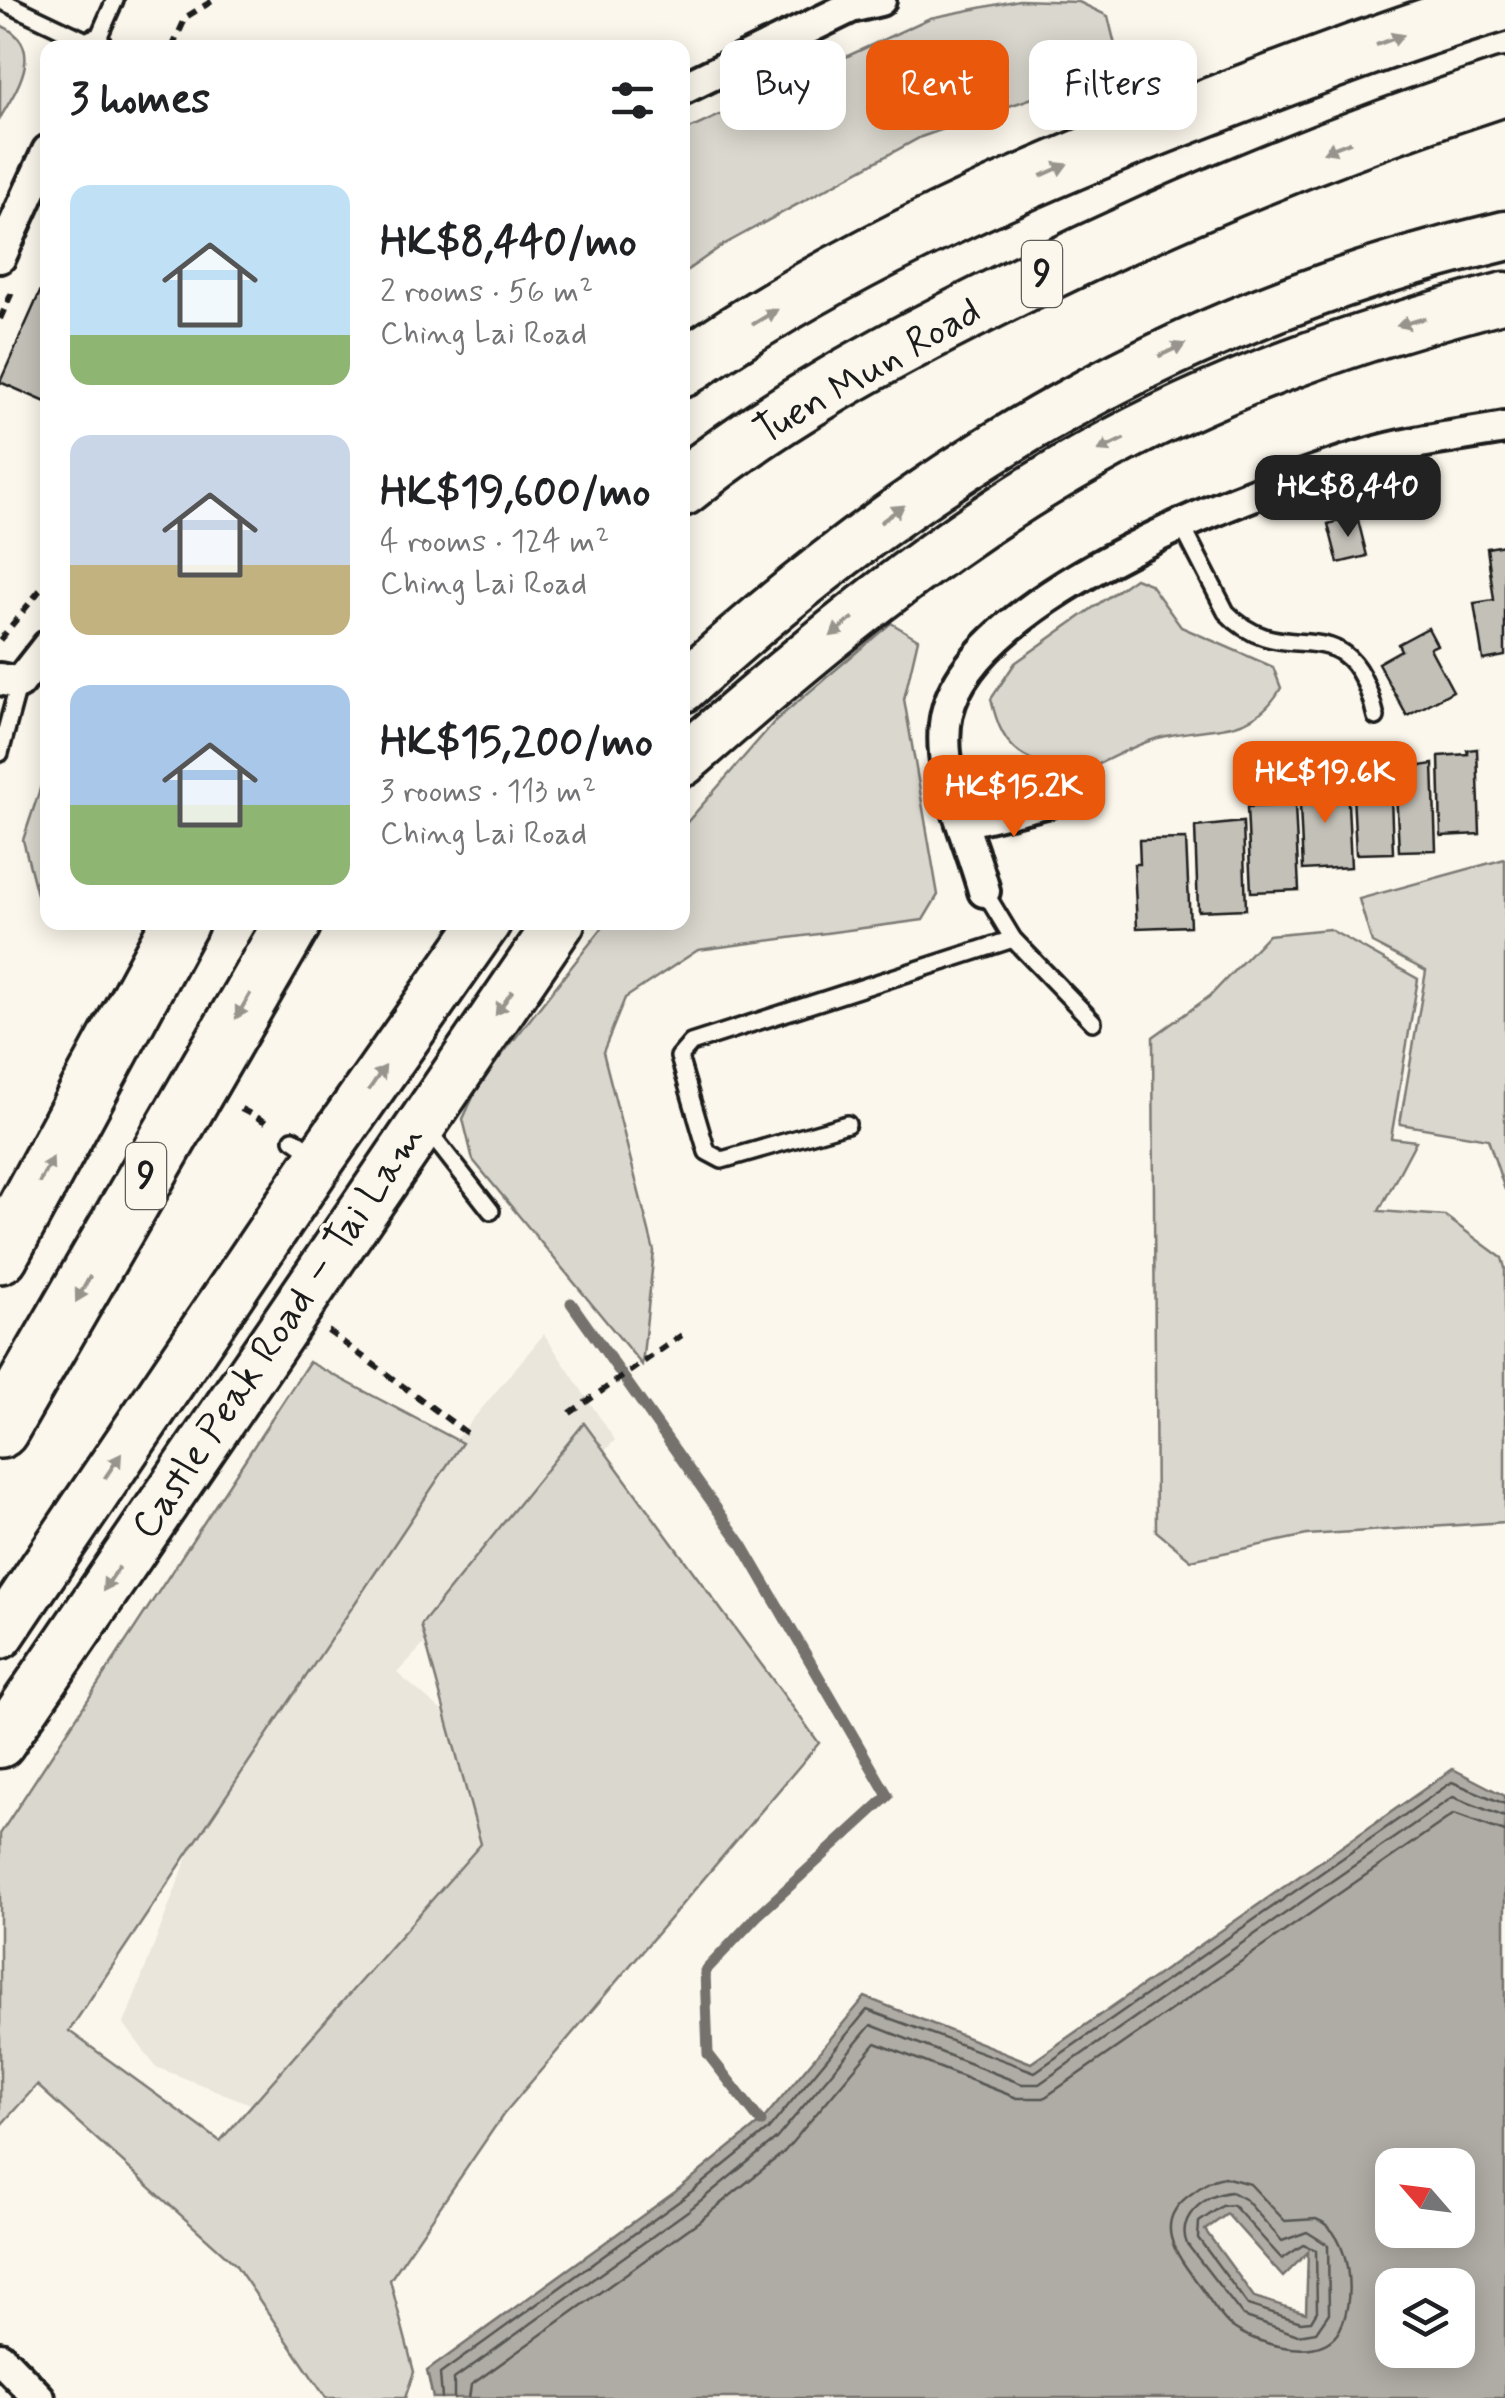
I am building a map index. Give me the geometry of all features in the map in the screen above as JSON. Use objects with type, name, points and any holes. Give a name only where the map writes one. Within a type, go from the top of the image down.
[{"type":"highway","name":"9","points":[[690,364],[834,276],[968,208],[1123,140],[1505,2]]},
{"type":"highway","name":"Tuen Mun Road","points":[[690,483],[906,342],[1089,250],[1254,178],[1505,88]]},
{"type":"highway","name":"9","points":[[0,1256],[176,930]]},
{"type":"highway","name":"9","points":[[0,1430],[288,930]]},
{"type":"main road","points":[[690,681],[844,548],[970,460],[1083,394],[1286,301],[1505,236]]},
{"type":"main road","points":[[690,755],[901,580],[983,522],[1089,456],[1274,370],[1389,328],[1505,297]]},
{"type":"main road","name":"Castle Peak Road – Tai Lam","points":[[0,1634],[307,1149],[480,930]]},
{"type":"main road","name":"Castle Peak Road – Tai Lam","points":[[0,1743],[554,930]]},
{"type":"street","points":[[690,85],[851,7],[880,0]]},
{"type":"street","points":[[0,257],[40,169]]},
{"type":"street","points":[[984,890],[963,822],[945,732],[950,700],[967,669],[1020,620],[1059,592],[1180,524],[1372,453],[1505,428]]},
{"type":"street","points":[[10,681],[40,653]]},
{"type":"street","points":[[963,822],[1050,800]]},
{"type":"street","points":[[5,2372],[39,2398]]},
{"type":"lane","points":[[0,0],[83,40]]},
{"type":"lane","points":[[98,40],[115,0]]},
{"type":"lane","points":[[1180,524],[1226,612],[1236,623],[1263,638],[1328,646],[1343,652],[1368,680],[1376,717]]},
{"type":"lane","points":[[0,753],[10,681]]},
{"type":"lane","points":[[984,890],[1013,940],[1093,1022]]},
{"type":"lane","points":[[846,1124],[722,1160],[707,1152],[679,1057],[690,1044],[1013,940]]},
{"type":"lane","points":[[422,1122],[491,1211]]},
{"type":"path","points":[[176,40],[186,17],[214,0]]},
{"type":"path","points":[[0,640],[40,590]]},
{"type":"path","points":[[322,1326],[468,1434]]},
{"type":"path","points":[[570,1414],[682,1335]]},
{"type":"shaded area","points":[[1019,0],[1079,2],[1108,16],[1114,40],[1029,40],[1029,99],[1009,106],[1009,40],[882,40],[930,18]]},
{"type":"shaded area","points":[[0,25],[14,34],[25,55],[20,81],[0,118]]},
{"type":"shaded area","points":[[866,48],[866,130],[941,130],[921,137],[723,245],[690,268],[690,129],[720,115],[720,130],[846,130],[846,57]]},
{"type":"shaded area","points":[[1135,578],[1150,584],[1181,627],[1273,667],[1281,688],[1269,704],[1243,723],[1158,738],[1079,773],[1020,753],[1003,733],[991,699],[1015,663]]},
{"type":"shaded area","points":[[891,623],[918,639],[904,699],[938,895],[923,920],[698,950],[625,998],[603,1052],[654,1251],[642,1365],[473,1160],[463,1119],[479,1084],[600,930],[690,930],[690,819],[776,720]]},
{"type":"shaded area","points":[[40,789],[40,904],[39,902],[23,840]]},
{"type":"shaded area","points":[[1505,859],[1505,1190],[1488,1139],[1400,1124],[1426,971],[1372,943],[1359,899]]},
{"type":"shaded area","points":[[1329,929],[1418,979],[1391,1138],[1416,1141],[1379,1211],[1445,1216],[1502,1258],[1505,1268],[1505,1522],[1307,1535],[1191,1560],[1156,1531],[1153,1037],[1210,996],[1268,935]]},
{"type":"shaded area","points":[[544,1334],[615,1440],[397,1673],[589,1835],[324,2133],[156,2067],[124,2024],[218,1777],[351,1565]]},
{"type":"shaded area","points":[[309,1362],[462,1443],[69,2031],[220,2141],[481,1844],[421,1625],[584,1423],[819,1743],[503,2115],[390,2280],[414,2372],[405,2398],[326,2398],[235,2264],[37,2085],[0,2126],[0,1834]]},
{"type":"water","points":[[1453,1769],[1505,1796],[1505,2398],[433,2398],[427,2371],[675,2192],[761,2122],[865,1997],[1031,2063]],"holes":[[[1227,2214],[1283,2277],[1308,2252],[1306,2313],[1254,2297],[1205,2230]]]},
{"type":"building","points":[[40,292],[40,400],[0,382]]},
{"type":"building","points":[[1357,516],[1367,556],[1338,563],[1328,524]]},
{"type":"building","points":[[1505,545],[1505,656],[1483,660],[1474,603],[1494,600],[1487,548]]},
{"type":"building","points":[[1428,628],[1437,645],[1430,648],[1453,691],[1407,716],[1378,663],[1401,650],[1398,644]]},
{"type":"building","points":[[1477,749],[1480,834],[1441,836],[1439,756],[1468,754],[1467,750]]},
{"type":"building","points":[[1433,764],[1436,850],[1399,851],[1395,770]]},
{"type":"building","points":[[1381,768],[1390,768],[1393,853],[1356,854],[1352,774],[1381,772]]},
{"type":"building","points":[[1347,782],[1351,867],[1303,870],[1299,784]]},
{"type":"building","points":[[1295,805],[1299,890],[1251,892],[1247,807]]},
{"type":"building","points":[[1243,822],[1246,909],[1198,911],[1195,827]]},
{"type":"building","points":[[1186,839],[1190,926],[1137,928],[1134,864],[1140,864],[1139,840]]},
{"type":"waterway","points":[[571,1303],[743,1546],[888,1796],[757,1916],[705,1971],[708,2054],[761,2122]]}]
